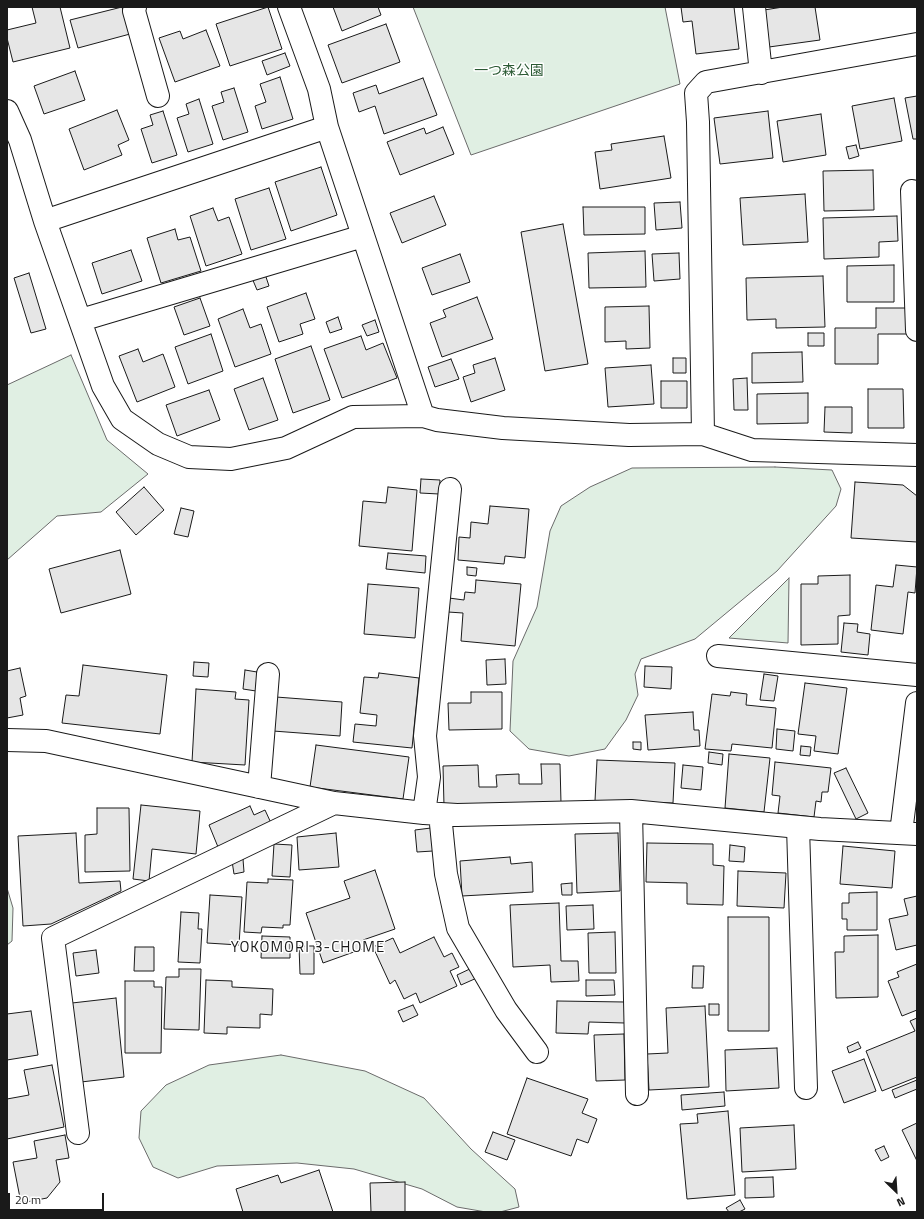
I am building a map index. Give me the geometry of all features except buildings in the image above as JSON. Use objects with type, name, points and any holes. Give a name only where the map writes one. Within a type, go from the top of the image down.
[{"type":"street","points":[[135,7],[134,11],[158,96]]},
{"type":"street","points":[[289,7],[319,88],[327,128],[423,416]]},
{"type":"street","points":[[754,7],[761,73]]},
{"type":"street","points":[[703,434],[698,122],[696,93],[706,82],[917,44]]},
{"type":"street","points":[[7,111],[20,140],[45,221],[103,386],[122,418],[158,444],[189,457],[231,459],[286,448],[353,417],[423,416],[437,420],[503,428],[629,435],[703,434],[752,450],[917,455]]},
{"type":"street","points":[[45,221],[327,128]]},
{"type":"street","points":[[912,191],[917,330]]},
{"type":"street","points":[[81,320],[363,236]]},
{"type":"street","points":[[450,489],[425,736],[432,814],[458,928],[506,1010],[537,1052]]},
{"type":"street","points":[[718,656],[917,675]]},
{"type":"street","points":[[259,787],[268,674]]},
{"type":"street","points":[[7,740],[46,741],[334,803],[432,814],[457,815],[631,811],[820,829],[909,833],[917,703]]},
{"type":"street","points":[[78,1133],[53,938],[334,803]]},
{"type":"street","points":[[631,811],[637,1094]]},
{"type":"street","points":[[798,827],[806,1088]]},
{"type":"green space","name":"一つ森公園","points":[[413,7],[665,7],[680,84],[471,155]]},
{"type":"green space","points":[[71,355],[107,440],[148,474],[101,512],[57,516],[7,560],[7,385]]},
{"type":"green space","points":[[775,467],[832,470],[841,489],[836,506],[777,571],[695,639],[641,659],[635,674],[638,695],[626,720],[605,749],[569,756],[529,749],[510,731],[513,661],[537,607],[550,531],[561,506],[590,487],[632,468]]},
{"type":"green space","points":[[789,578],[788,643],[729,638]]},
{"type":"green space","points":[[7,888],[13,908],[12,941],[7,945]]},
{"type":"green space","points":[[281,1055],[365,1071],[424,1098],[471,1149],[515,1189],[519,1207],[500,1212],[486,1212],[457,1207],[422,1189],[354,1169],[297,1163],[217,1166],[178,1178],[153,1167],[139,1138],[141,1111],[166,1085],[209,1065]]},
{"type":"district","name":"YOKOMORI 3-CHOME","points":[[308,948]]}]
